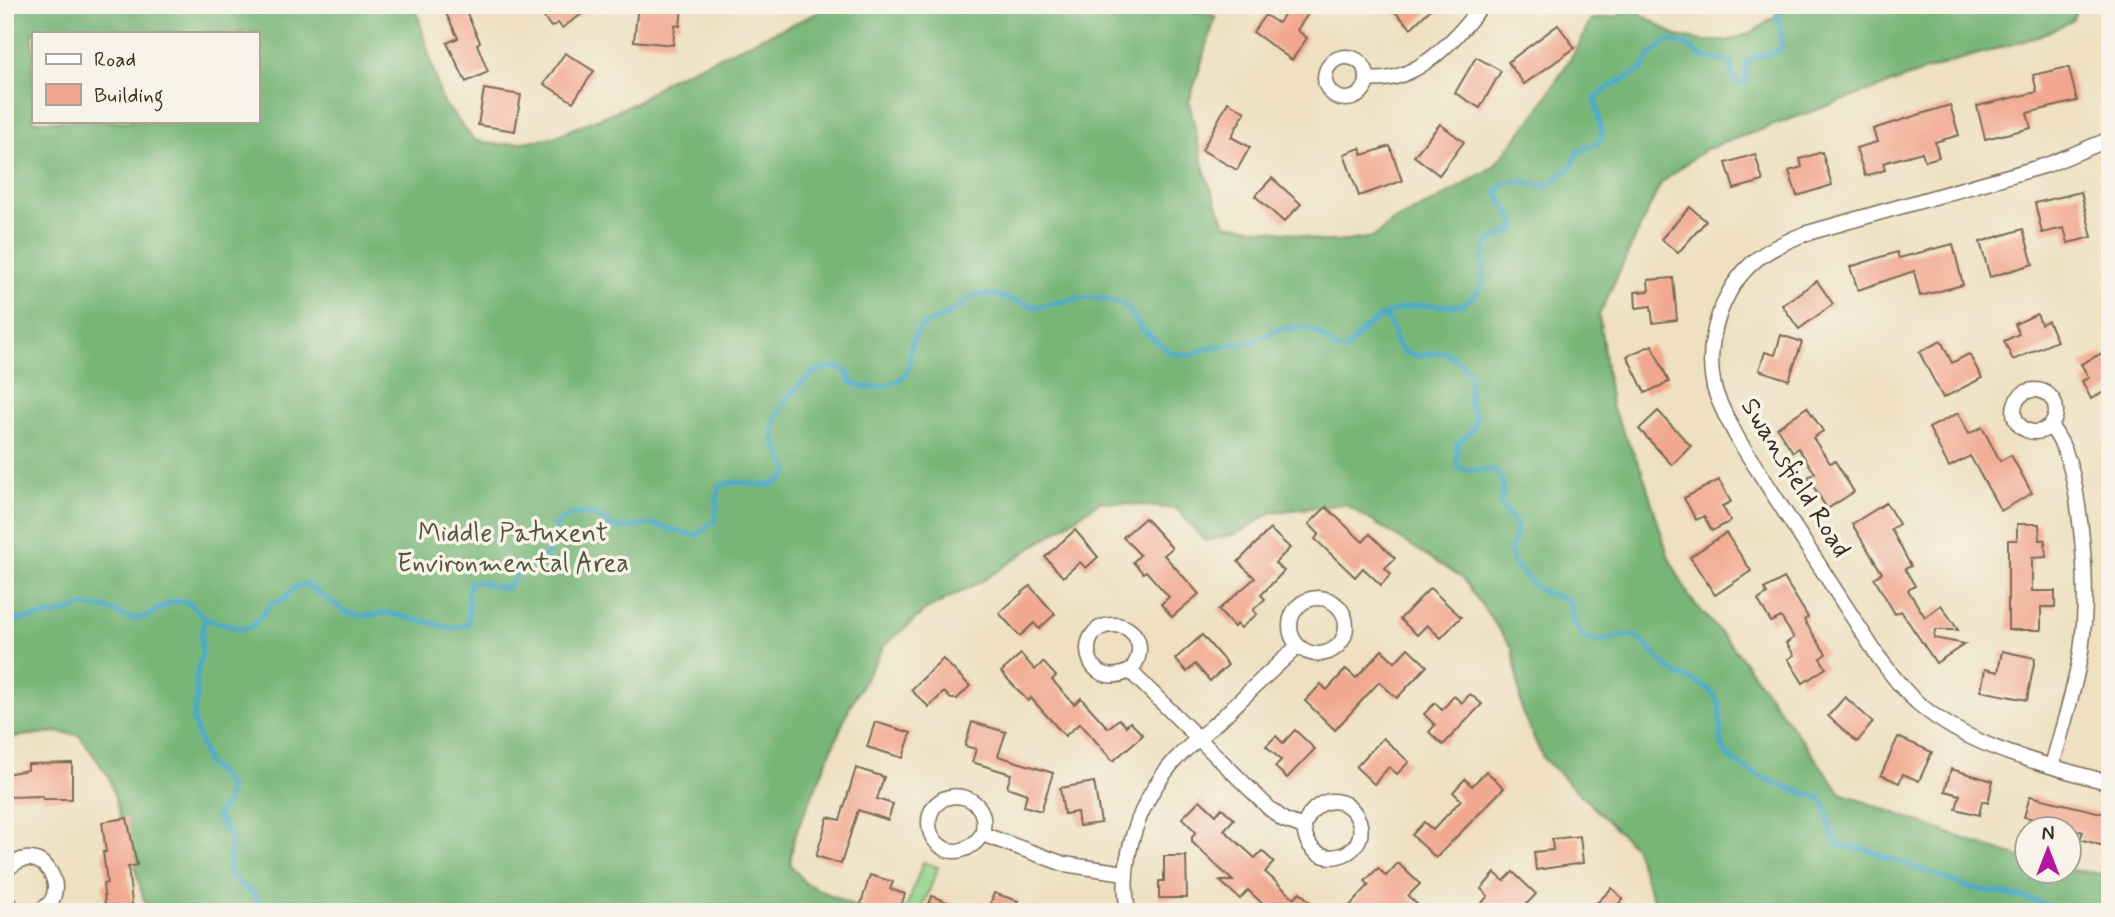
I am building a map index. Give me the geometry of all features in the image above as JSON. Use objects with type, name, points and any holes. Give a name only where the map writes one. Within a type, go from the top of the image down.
[{"type":"street","points":[[1367,79],[1394,77],[1430,59],[1463,30],[1482,5]]},
{"type":"street","name":"Swansfield Road","points":[[2110,139],[2047,165],[1804,234],[1772,248],[1754,261],[1724,302],[1713,344],[1714,386],[1728,420],[1877,655],[1897,682],[1917,703],[1965,736],[2000,750],[2110,783]]},
{"type":"street","points":[[2050,426],[2059,437],[2069,462],[2077,495],[2085,578],[2081,651],[2052,766]]},
{"type":"street","points":[[1307,600],[1331,600],[1339,607],[1346,622],[1342,642],[1323,654],[1314,654],[1298,646],[1290,626],[1291,617],[1297,607],[1307,600]]},
{"type":"street","points":[[1128,912],[1125,873],[1133,836],[1158,782],[1177,758],[1298,646]]},
{"type":"street","points":[[1130,671],[1269,808],[1284,820],[1304,827]]},
{"type":"street","points":[[1334,801],[1342,803],[1356,814],[1360,835],[1357,843],[1347,853],[1338,857],[1325,857],[1309,845],[1304,827],[1313,808],[1334,801]]},
{"type":"street","points":[[982,834],[1064,864],[1125,873]]},
{"type":"street","points":[[5,872],[17,861],[27,859],[46,865],[56,886],[49,904],[38,911]]},
{"type":"street","points":[[5,900],[21,912]]},
{"type":"green space","name":"Middle Patuxent Environmental Area","points":[[5,5],[415,5],[442,101],[474,140],[499,145],[551,138],[635,103],[667,80],[835,5],[1163,5],[1216,16],[1189,102],[1206,176],[1225,224],[1291,233],[1319,241],[1347,241],[1374,237],[1393,221],[1436,201],[1494,166],[1537,112],[1580,43],[1590,20],[1618,16],[1632,8],[1676,36],[1701,41],[1727,41],[1753,32],[1791,5],[2079,5],[2072,21],[2034,38],[1951,62],[1704,150],[1661,183],[1599,315],[1611,406],[1642,471],[1669,558],[1690,598],[1737,652],[1841,793],[2014,855],[2014,886],[2084,886],[2084,872],[2110,875],[2110,912],[1658,912],[1634,847],[1543,758],[1522,712],[1513,649],[1462,578],[1345,504],[1273,512],[1236,534],[1204,541],[1177,509],[1101,501],[984,580],[926,610],[884,646],[850,706],[794,838],[790,864],[805,883],[866,912],[150,912],[144,900],[109,777],[79,735],[55,732],[5,738]]},
{"type":"green space","points":[[923,862],[938,867],[921,912],[905,912]]},
{"type":"building","points":[[442,5],[463,5],[480,42],[477,44],[488,72],[466,82],[447,43],[458,38]]},
{"type":"building","points":[[535,5],[575,5],[582,14],[562,28],[558,23],[551,27]]},
{"type":"building","points":[[638,5],[682,7],[680,26],[675,25],[673,45],[634,41]]},
{"type":"building","points":[[1291,5],[1302,5],[1310,11],[1297,30],[1307,38],[1292,60],[1253,32],[1265,15],[1278,23]]},
{"type":"building","points":[[1388,5],[1435,5],[1411,28]]},
{"type":"building","points":[[1558,25],[1575,48],[1524,84],[1508,62]]},
{"type":"building","points":[[565,53],[594,71],[573,102],[544,84]]},
{"type":"building","points":[[1476,57],[1501,71],[1480,108],[1455,93]]},
{"type":"building","points":[[2069,68],[2077,101],[2027,113],[2031,128],[1985,139],[1977,106],[2037,92],[2033,75]]},
{"type":"building","points":[[484,89],[521,95],[515,131],[478,125]]},
{"type":"building","points":[[1228,102],[1245,112],[1231,137],[1250,147],[1237,170],[1202,150]]},
{"type":"building","points":[[1950,105],[1959,135],[1935,142],[1939,157],[1925,161],[1922,152],[1883,163],[1885,170],[1865,176],[1856,148],[1877,142],[1873,129]]},
{"type":"building","points":[[1440,124],[1464,142],[1439,175],[1414,156]]},
{"type":"building","points":[[1390,146],[1402,181],[1359,196],[1344,154],[1360,148],[1363,155]]},
{"type":"building","points":[[1822,152],[1832,185],[1797,196],[1789,171],[1802,167],[1800,159]]},
{"type":"building","points":[[1755,154],[1763,181],[1734,189],[1726,163]]},
{"type":"building","points":[[1272,178],[1301,204],[1284,222],[1255,196]]},
{"type":"building","points":[[2081,192],[2092,237],[2068,243],[2064,228],[2042,233],[2035,203]]},
{"type":"building","points":[[1690,207],[1706,221],[1678,253],[1661,239]]},
{"type":"building","points":[[2023,229],[2033,264],[1990,277],[1980,242]]},
{"type":"building","points":[[1953,244],[1963,285],[1920,296],[1914,271],[1858,290],[1850,267],[1897,252],[1899,258]]},
{"type":"building","points":[[1673,278],[1677,320],[1653,323],[1651,306],[1636,308],[1635,292],[1649,291],[1648,280]]},
{"type":"building","points":[[1817,281],[1833,304],[1799,329],[1782,305]]},
{"type":"building","points":[[2037,314],[2041,324],[2048,321],[2057,341],[2013,360],[2004,341],[2019,334],[2015,324]]},
{"type":"building","points":[[1781,335],[1802,342],[1789,380],[1759,370],[1765,352],[1775,355]]},
{"type":"building","points":[[1941,341],[1952,363],[1969,354],[1982,378],[1943,398],[1919,352]]},
{"type":"building","points":[[1652,345],[1669,382],[1645,393],[1627,356]]},
{"type":"building","points":[[2102,353],[2110,368],[2110,389],[2091,399],[2082,381],[2089,378],[2081,364]]},
{"type":"building","points":[[1807,407],[1823,431],[1813,438],[1830,463],[1835,461],[1854,492],[1827,509],[1808,477],[1815,473],[1798,448],[1793,452],[1777,428]]},
{"type":"building","points":[[1658,411],[1691,446],[1672,465],[1639,429]]},
{"type":"building","points":[[1958,413],[1969,434],[1982,427],[2000,461],[2011,455],[2032,493],[2001,511],[1970,456],[1949,467],[1929,428]]},
{"type":"building","points":[[1719,480],[1731,502],[1722,506],[1731,521],[1712,531],[1704,516],[1696,520],[1684,498]]},
{"type":"building","points":[[1886,503],[1899,524],[1891,529],[1911,566],[1905,569],[1915,586],[1908,590],[1925,617],[1941,605],[1958,630],[1935,630],[1934,638],[1965,644],[1936,663],[1901,611],[1895,614],[1874,578],[1882,573],[1852,524]]},
{"type":"building","points":[[1326,507],[1363,542],[1370,534],[1395,558],[1385,568],[1391,574],[1381,585],[1363,568],[1355,577],[1315,539],[1319,534],[1309,524]]},
{"type":"building","points":[[1145,518],[1172,548],[1164,555],[1199,594],[1172,617],[1161,604],[1169,597],[1146,571],[1143,573],[1133,562],[1140,555],[1123,537]]},
{"type":"building","points":[[2017,524],[2039,524],[2040,540],[2045,540],[2046,557],[2032,558],[2032,591],[2055,591],[2055,607],[2041,607],[2041,630],[2008,630],[2008,540],[2017,540]]},
{"type":"building","points":[[1270,529],[1290,548],[1275,563],[1284,571],[1261,595],[1265,599],[1253,610],[1257,614],[1241,628],[1237,624],[1234,627],[1218,610],[1255,578],[1238,562]]},
{"type":"building","points":[[1075,530],[1098,557],[1086,568],[1080,562],[1063,577],[1045,557]]},
{"type":"building","points":[[1726,533],[1751,571],[1715,595],[1690,557]]},
{"type":"building","points":[[1784,578],[1808,617],[1804,620],[1826,654],[1820,658],[1826,668],[1803,683],[1788,659],[1794,655],[1786,643],[1794,638],[1781,617],[1771,622],[1758,600],[1767,594],[1764,589]]},
{"type":"building","points":[[1030,586],[1055,614],[1039,629],[1034,623],[1020,636],[999,613]]},
{"type":"building","points":[[1430,588],[1461,617],[1441,638],[1427,625],[1417,635],[1400,619]]},
{"type":"building","points":[[1202,635],[1228,665],[1210,681],[1195,664],[1187,672],[1175,659]]},
{"type":"building","points":[[1408,648],[1427,666],[1397,698],[1379,682],[1335,730],[1305,701],[1321,684],[1327,690],[1346,669],[1356,678],[1382,650],[1395,662]]},
{"type":"building","points":[[2002,651],[2035,658],[2027,700],[1981,691],[1985,669],[1998,672]]},
{"type":"building","points":[[1021,654],[1035,670],[1043,662],[1056,676],[1052,680],[1074,704],[1081,698],[1108,728],[1119,719],[1126,726],[1130,722],[1143,735],[1113,761],[1080,723],[1065,736],[1031,698],[1028,701],[1001,672]]},
{"type":"building","points":[[943,659],[970,686],[957,699],[951,699],[944,692],[929,707],[911,690]]},
{"type":"building","points":[[1470,694],[1482,704],[1443,745],[1429,732],[1435,725],[1424,714],[1435,703],[1442,710],[1454,696],[1462,703]]},
{"type":"building","points":[[1845,697],[1873,722],[1857,742],[1828,716]]},
{"type":"building","points":[[875,722],[911,733],[903,758],[867,747]]},
{"type":"building","points":[[972,722],[1006,732],[998,756],[1053,773],[1041,811],[1024,806],[1027,794],[1007,787],[1011,774],[972,762],[976,749],[965,746]]},
{"type":"building","points":[[1295,730],[1315,749],[1287,778],[1275,767],[1281,760],[1266,746],[1276,736],[1283,743]]},
{"type":"building","points":[[1898,737],[1932,752],[1919,781],[1903,774],[1899,783],[1881,775]]},
{"type":"building","points":[[1383,738],[1409,762],[1397,774],[1389,767],[1374,784],[1356,767]]},
{"type":"building","points":[[72,763],[72,799],[43,799],[43,796],[5,797],[5,774],[28,770],[28,764]]},
{"type":"building","points":[[856,768],[884,777],[877,799],[893,804],[888,820],[858,810],[841,864],[816,856],[828,817],[840,820]]},
{"type":"building","points":[[1951,769],[1993,781],[1988,803],[1982,801],[1979,815],[1956,809],[1960,795],[1945,791]]},
{"type":"building","points":[[1486,771],[1504,788],[1436,858],[1412,835],[1424,822],[1433,830],[1461,800],[1453,792],[1465,779],[1472,786]]},
{"type":"building","points":[[1094,782],[1101,823],[1079,826],[1077,812],[1064,814],[1060,788]]},
{"type":"building","points":[[2030,796],[2110,815],[2110,848],[2084,840],[2084,816],[2024,816]]},
{"type":"building","points":[[1200,800],[1216,815],[1222,808],[1234,819],[1224,830],[1255,858],[1262,851],[1274,862],[1265,872],[1294,898],[1300,892],[1312,904],[1308,912],[1271,912],[1248,890],[1240,899],[1220,881],[1233,881],[1192,842],[1196,832],[1182,818]]},
{"type":"building","points":[[127,818],[137,865],[128,867],[133,912],[106,912],[103,884],[107,883],[103,852],[106,852],[102,822]]},
{"type":"building","points":[[1580,836],[1583,863],[1536,870],[1534,852],[1553,850],[1552,839]]},
{"type":"building","points":[[1164,856],[1186,856],[1187,898],[1159,898],[1159,881],[1164,881]]},
{"type":"building","points":[[1398,863],[1420,884],[1408,896],[1417,904],[1409,912],[1344,912],[1369,885],[1365,881],[1378,868],[1386,876]]},
{"type":"building","points":[[1513,872],[1536,894],[1519,912],[1474,912],[1488,896],[1481,889],[1495,873],[1504,881]]},
{"type":"building","points":[[870,875],[893,882],[890,889],[905,894],[899,912],[875,912],[860,907]]},
{"type":"building","points":[[1612,888],[1623,899],[1611,912],[1588,912]]},
{"type":"building","points":[[994,893],[1018,901],[1015,912],[988,912]]},
{"type":"building","points":[[932,896],[969,911],[969,912],[926,912]]},
{"type":"waterway","points":[[5,628],[18,620],[64,613],[82,606],[105,608],[132,619],[146,617],[171,602],[185,601],[205,619],[242,629],[253,626],[272,603],[284,600],[292,590],[305,584],[348,613],[365,616],[387,613],[453,628],[467,625],[470,583],[509,587],[514,577],[549,553],[556,527],[569,515],[594,515],[617,527],[656,525],[698,535],[715,520],[719,486],[739,482],[773,484],[789,472],[773,432],[782,408],[800,384],[812,374],[836,367],[848,372],[849,380],[861,386],[892,384],[907,371],[915,334],[923,326],[947,315],[974,295],[995,295],[1037,307],[1084,297],[1106,299],[1125,305],[1143,330],[1170,352],[1188,356],[1208,348],[1251,342],[1282,328],[1307,328],[1318,333],[1336,349],[1346,351],[1370,324],[1390,312],[1413,306],[1458,305],[1475,295],[1482,283],[1484,255],[1488,244],[1516,228],[1497,190],[1502,185],[1514,182],[1546,186],[1573,166],[1578,151],[1598,143],[1602,136],[1595,99],[1608,88],[1643,69],[1649,57],[1666,42],[1672,41],[1689,46],[1700,56],[1727,60],[1732,65],[1732,76],[1738,83],[1745,83],[1747,61],[1781,49],[1782,38],[1777,14],[1782,5]]},
{"type":"waterway","points":[[1384,314],[1393,329],[1396,343],[1404,352],[1417,356],[1444,352],[1458,360],[1470,372],[1469,405],[1476,415],[1473,429],[1457,444],[1457,466],[1464,470],[1493,470],[1500,477],[1503,489],[1500,503],[1517,527],[1510,551],[1513,562],[1532,584],[1546,593],[1569,600],[1580,633],[1595,641],[1621,636],[1637,638],[1672,671],[1710,690],[1720,710],[1723,749],[1744,768],[1819,798],[1825,805],[1832,834],[1839,846],[1864,849],[1971,888],[2022,897],[2069,912]]},
{"type":"waterway","points":[[205,619],[201,636],[202,653],[196,676],[197,697],[193,720],[207,764],[223,778],[229,788],[227,801],[217,815],[230,840],[229,875],[253,893],[260,912]]}]
